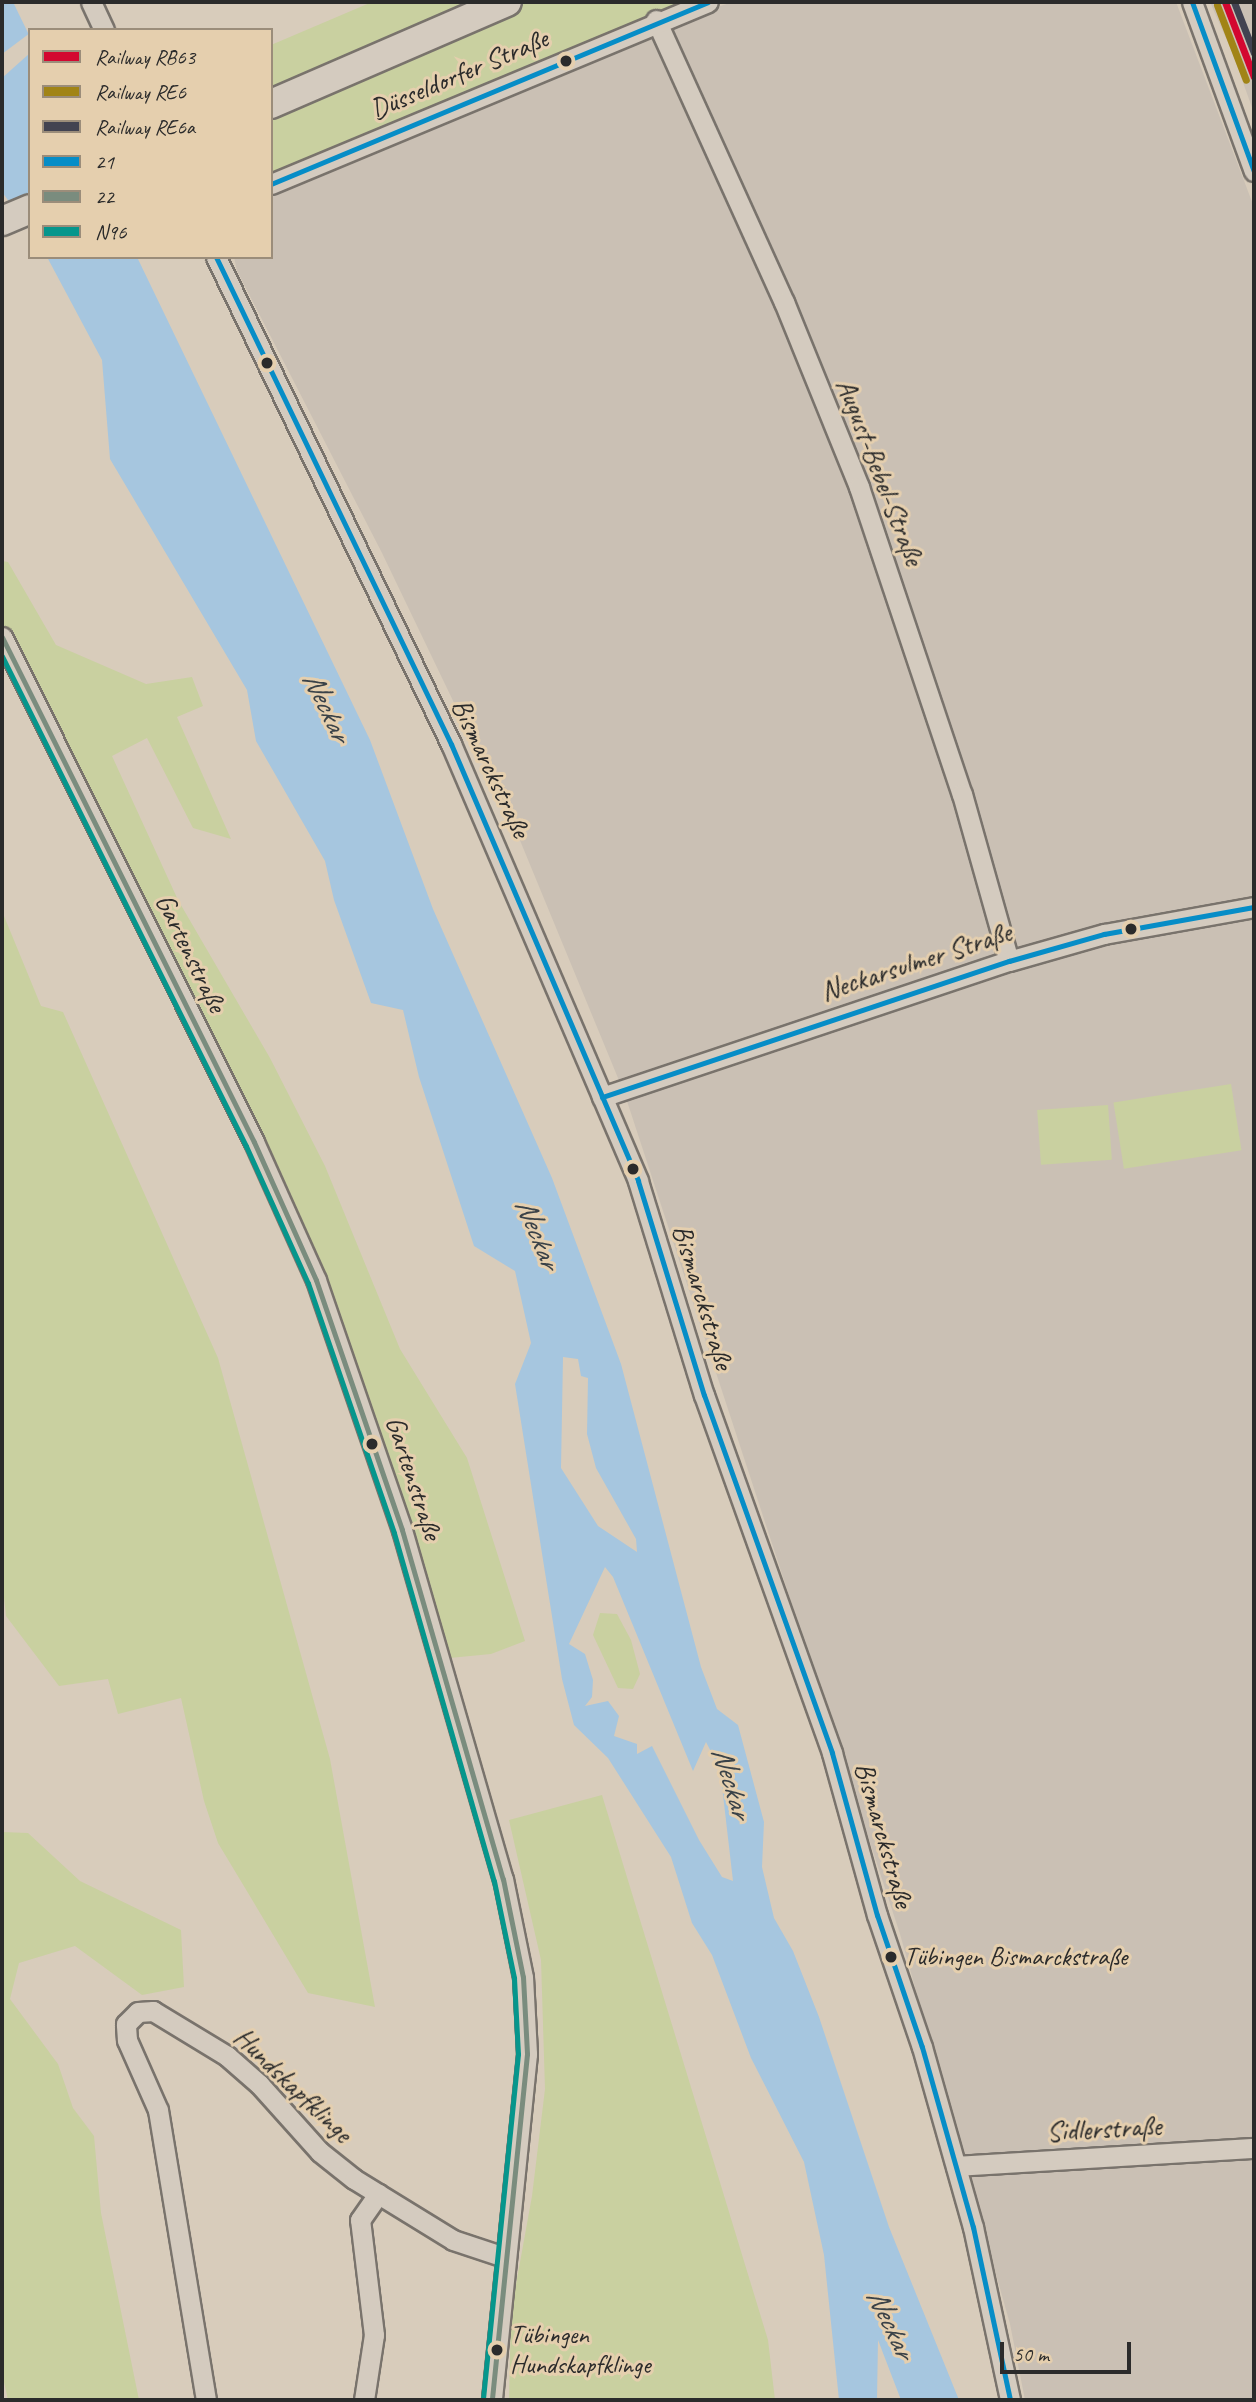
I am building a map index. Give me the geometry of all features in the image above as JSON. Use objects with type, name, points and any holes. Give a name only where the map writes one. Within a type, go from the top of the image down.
[{"type":"main road","points":[[273,103],[507,2]]},
{"type":"main road","points":[[2,221],[28,210]]},
{"type":"street","points":[[90,2],[103,28]]},
{"type":"street","name":"Düsseldorfer Straße","points":[[273,183],[656,20],[708,2]]},
{"type":"street","points":[[1192,2],[1254,171]]},
{"type":"street","name":"August-Bebel-Straße","points":[[656,20],[770,270],[859,487],[951,758],[1009,961]]},
{"type":"street","name":"Bismarckstraße","points":[[217,259],[451,744],[638,1181],[704,1395],[832,1753],[956,2166],[990,2294],[1010,2400]]},
{"type":"street","name":"Gartenstraße","points":[[2,637],[287,1212],[351,1372],[402,1530],[503,1879],[523,1977],[526,2100],[504,2257],[492,2400]]},
{"type":"street","name":"Neckarsulmer Straße","points":[[602,1097],[1009,961],[1104,934],[1254,907]]},
{"type":"street","name":"Hundskapfklinge","points":[[206,2400],[158,2110],[127,2040],[126,2024],[132,2015],[153,2011],[227,2056],[259,2084],[324,2156],[453,2241],[504,2257]]},
{"type":"street","name":"Sidlerstraße","points":[[956,2166],[1254,2148]]},
{"type":"street","points":[[363,2400],[374,2335],[360,2220],[378,2194]]},
{"type":"shaded area","points":[[733,2],[1176,2],[1254,207],[1254,2400],[1025,2400],[1010,2324],[900,1934],[625,1095],[519,838],[382,553],[237,271],[234,259],[273,259],[273,188],[685,17]]},
{"type":"shaded area","points":[[1210,2],[1254,2],[1254,113],[1232,52]]},
{"type":"green space","points":[[372,2],[683,2],[273,174],[273,44]]},
{"type":"green space","points":[[2,561],[8,562],[56,645],[146,684],[192,677],[203,706],[177,717],[231,839],[193,828],[147,738],[112,756],[178,900],[270,1058],[325,1166],[400,1349],[467,1458],[525,1641],[491,1654],[439,1659],[335,1328],[2,637]]},
{"type":"green space","points":[[4,916],[41,1006],[63,1012],[218,1358],[330,1759],[375,2007],[308,1993],[218,1843],[204,1801],[181,1698],[118,1714],[108,1679],[59,1686],[6,1616],[2,1579]]},
{"type":"green space","points":[[1231,1084],[1241,1150],[1124,1169],[1113,1103]]},
{"type":"green space","points":[[1108,1105],[1112,1160],[1041,1165],[1037,1110]]},
{"type":"green space","points":[[600,1613],[617,1614],[631,1640],[640,1674],[633,1689],[618,1688],[593,1635]]},
{"type":"green space","points":[[602,1795],[768,2340],[775,2400],[509,2400],[511,2312],[532,2196],[545,2089],[541,1960],[509,1820]]},
{"type":"green space","points":[[2,1832],[28,1833],[80,1881],[181,1930],[184,1987],[142,1995],[75,1946],[19,1963],[10,1999],[58,2064],[73,2108],[94,2136],[101,2213],[139,2400],[8,2400],[2,2373]]},
{"type":"water","points":[[2,2],[13,2],[28,33],[28,227],[2,192]]},
{"type":"water","name":"Neckar","points":[[48,259],[138,259],[370,740],[433,909],[552,1178],[621,1364],[701,1667],[717,1709],[738,1725],[764,1822],[762,1867],[774,1918],[793,1951],[819,2017],[889,2227],[959,2400],[901,2400],[878,2340],[877,2400],[839,2400],[824,2255],[804,2162],[751,2058],[712,1955],[692,1923],[671,1857],[608,1758],[574,1725],[562,1679],[515,1384],[531,1343],[515,1271],[474,1246],[419,1077],[403,1010],[371,1003],[334,900],[325,861],[256,741],[247,690],[110,459],[102,360]],"holes":[[[563,1357],[578,1359],[581,1376],[588,1378],[587,1434],[596,1468],[636,1539],[637,1552],[598,1526],[561,1468]],[[605,1567],[613,1577],[693,1771],[706,1742],[720,1769],[733,1881],[722,1877],[699,1840],[652,1746],[637,1754],[637,1744],[614,1736],[619,1716],[608,1701],[585,1706],[592,1697],[593,1680],[585,1654],[569,1644]]]},
{"type":"pier","points":[[28,34],[28,55],[2,78],[2,54]]},
{"type":"rail line","name":"RB63","points":[[1225,2],[1254,77]]},
{"type":"rail line","name":"RE6a","points":[[1234,2],[1254,53]]},
{"type":"rail line","name":"RE6","points":[[1217,5],[1246,80]]},
{"type":"transit line","name":"21","points":[[273,183],[708,2]]},
{"type":"transit line","name":"21","points":[[1192,2],[1254,171]]},
{"type":"transit line","name":"21","points":[[217,259],[451,744],[638,1181],[704,1395],[832,1753],[877,1915],[922,2047],[973,2227],[1010,2400]]},
{"type":"transit line","name":"22","points":[[2,637],[254,1142],[316,1280],[402,1530],[503,1879],[523,1977],[527,2054],[492,2400]]},
{"type":"transit line","name":"N96","points":[[2,656],[246,1146],[308,1283],[394,1533],[494,1881],[514,1978],[518,2054],[483,2399]]},
{"type":"transit line","name":"21","points":[[602,1097],[1009,961],[1104,934],[1254,907]]},
{"type":"place","name":"Tübingen Bismarckstraße","points":[[891,1957]]},
{"type":"place","name":"Tübingen Hundskapfklinge","points":[[497,2350]]}]
